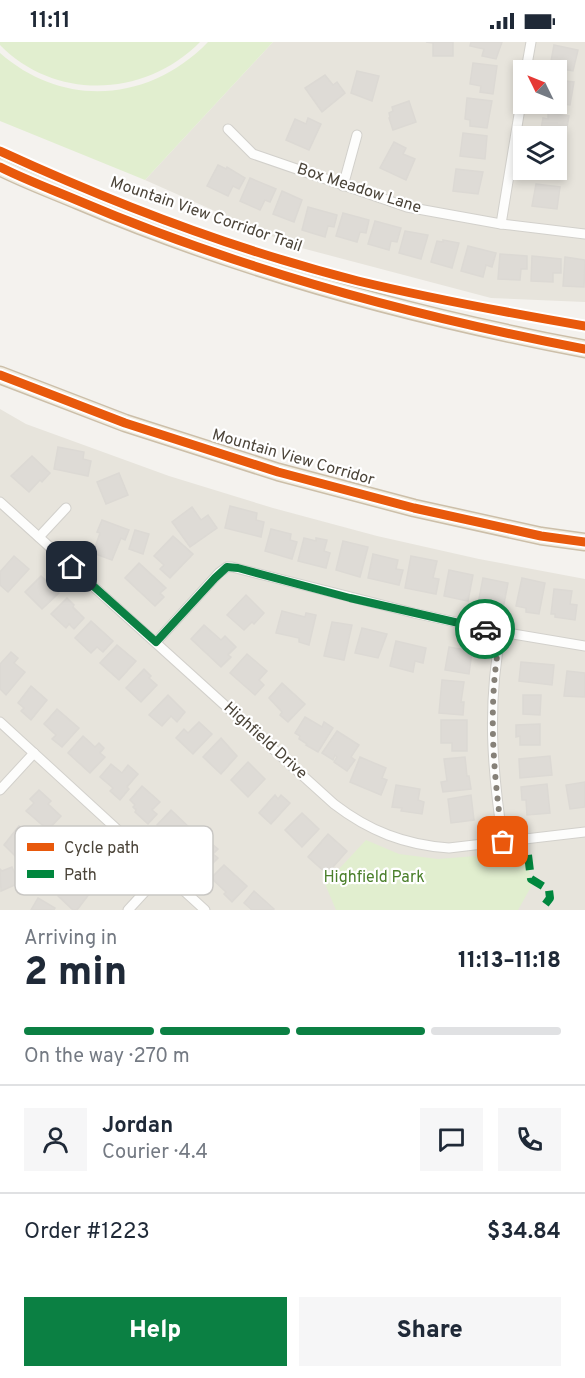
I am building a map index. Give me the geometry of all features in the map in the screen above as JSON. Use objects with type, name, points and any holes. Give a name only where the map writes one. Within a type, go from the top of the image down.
[{"type":"highway","points":[[0,167],[133,224],[300,281],[425,315],[510,335],[585,349]]},
{"type":"highway","name":"Mountain View Corridor","points":[[0,375],[125,423],[278,472],[414,508],[541,536],[585,542]]},
{"type":"street","points":[[528,60],[531,42]]},
{"type":"street","points":[[501,224],[519,114]]},
{"type":"street","name":"Box Meadow Lane","points":[[228,129],[253,154],[407,207],[501,224],[585,234]]},
{"type":"street","points":[[343,186],[357,135]]},
{"type":"street","name":"Highfield Drive","points":[[0,502],[334,804],[364,825],[397,839],[432,847],[449,848],[585,832]]},
{"type":"street","points":[[39,537],[66,508]]},
{"type":"street","points":[[156,642],[227,567],[414,614],[585,646]]},
{"type":"street","points":[[501,632],[493,683],[491,740],[503,842]]},
{"type":"street","points":[[0,722],[113,826]]},
{"type":"street","points":[[0,790],[34,753]]},
{"type":"street","points":[[128,910],[142,895]]},
{"type":"street","points":[[188,895],[205,910]]},
{"type":"shaded area","points":[[273,42],[585,42],[585,302],[491,298],[294,246],[145,180]]},
{"type":"shaded area","points":[[0,409],[26,424],[169,476],[273,508],[377,536],[479,559],[585,579],[585,910],[0,910]]},
{"type":"green space","points":[[0,42],[200,42],[178,60],[154,74],[128,82],[101,86],[74,84],[47,76],[22,63],[0,45]]},
{"type":"green space","points":[[208,42],[273,42],[145,180],[0,121],[0,53],[25,71],[51,83],[79,90],[106,91],[134,87],[160,77],[185,62]]},
{"type":"green space","name":"Highfield Park","points":[[366,840],[399,854],[438,859],[525,852],[532,885],[518,910],[336,910],[325,884]]},
{"type":"building","points":[[426,42],[453,42],[453,56],[433,56],[433,43]]},
{"type":"building","points":[[471,42],[502,42],[496,59],[482,56],[484,49],[470,46]]},
{"type":"building","points":[[554,45],[578,50],[573,71],[567,70],[567,60],[551,60]]},
{"type":"building","points":[[473,63],[497,66],[493,94],[480,92],[481,86],[470,84]]},
{"type":"building","points":[[357,71],[379,76],[372,101],[351,93]]},
{"type":"building","points":[[325,75],[333,85],[337,82],[345,93],[322,112],[305,88]]},
{"type":"building","points":[[567,81],[574,82],[570,105],[567,105]]},
{"type":"building","points":[[467,98],[492,101],[487,128],[470,126],[470,120],[465,119]]},
{"type":"building","points":[[409,101],[416,122],[393,130],[389,118],[389,113],[393,111],[392,107]]},
{"type":"building","points":[[548,114],[569,116],[567,127],[542,126],[543,118],[548,119]]},
{"type":"building","points":[[308,118],[321,124],[309,150],[286,140],[295,119],[306,124]]},
{"type":"building","points":[[463,133],[487,136],[485,159],[460,156]]},
{"type":"building","points":[[394,142],[406,148],[403,154],[415,159],[406,180],[380,168]]},
{"type":"building","points":[[218,165],[226,169],[227,167],[245,178],[239,189],[233,186],[228,196],[207,186]]},
{"type":"building","points":[[456,169],[483,172],[478,194],[453,191]]},
{"type":"building","points":[[250,178],[276,189],[270,202],[265,200],[260,210],[240,201]]},
{"type":"building","points":[[536,184],[560,187],[557,209],[532,206]]},
{"type":"building","points":[[282,191],[302,200],[294,222],[273,214]]},
{"type":"building","points":[[308,207],[337,215],[334,227],[328,226],[325,237],[302,230]]},
{"type":"building","points":[[343,213],[369,220],[366,233],[360,232],[357,242],[336,236]]},
{"type":"building","points":[[375,221],[401,228],[397,242],[391,241],[389,250],[368,244]]},
{"type":"building","points":[[405,231],[428,235],[421,259],[399,253]]},
{"type":"building","points":[[443,240],[459,243],[452,268],[431,262],[437,241],[443,242]]},
{"type":"building","points":[[468,246],[496,253],[492,267],[486,265],[483,277],[461,271]]},
{"type":"building","points":[[500,254],[527,256],[527,269],[521,269],[520,280],[498,279]]},
{"type":"building","points":[[532,256],[561,259],[561,273],[553,273],[553,282],[531,281]]},
{"type":"building","points":[[565,257],[585,260],[584,287],[563,286]]},
{"type":"building","points":[[58,447],[84,452],[83,459],[91,461],[88,476],[54,469]]},
{"type":"building","points":[[32,456],[50,473],[29,492],[11,476]]},
{"type":"building","points":[[119,473],[128,495],[106,504],[97,482]]},
{"type":"building","points":[[230,506],[257,513],[256,520],[264,522],[261,537],[225,528]]},
{"type":"building","points":[[192,507],[201,520],[208,515],[217,528],[190,547],[172,522]]},
{"type":"building","points":[[102,520],[129,530],[125,540],[121,538],[112,560],[93,553]]},
{"type":"building","points":[[271,529],[291,534],[290,540],[297,542],[292,559],[265,551]]},
{"type":"building","points":[[135,530],[149,534],[143,554],[129,549]]},
{"type":"building","points":[[173,536],[193,554],[170,578],[160,569],[164,565],[154,556]]},
{"type":"building","points":[[304,538],[316,541],[316,538],[327,540],[324,551],[330,553],[326,568],[298,561]]},
{"type":"building","points":[[343,541],[368,547],[360,577],[336,570]]},
{"type":"building","points":[[373,554],[398,560],[396,569],[403,570],[399,585],[368,578]]},
{"type":"building","points":[[14,556],[29,569],[8,592],[0,585],[0,572]]},
{"type":"building","points":[[411,556],[437,561],[433,578],[439,579],[436,594],[405,588]]},
{"type":"building","points":[[139,563],[166,588],[160,593],[164,597],[155,606],[125,578]]},
{"type":"building","points":[[449,570],[473,575],[468,601],[444,596]]},
{"type":"building","points":[[41,576],[59,593],[42,609],[25,592]]},
{"type":"building","points":[[483,578],[508,583],[503,609],[478,604]]},
{"type":"building","points":[[522,578],[545,583],[539,614],[526,612],[526,608],[516,606]]},
{"type":"building","points":[[554,589],[572,591],[570,604],[577,605],[575,620],[555,617],[555,614],[551,614]]},
{"type":"building","points":[[246,595],[264,613],[254,624],[252,622],[244,630],[227,615]]},
{"type":"building","points":[[67,598],[84,618],[74,629],[69,624],[66,628],[51,614]]},
{"type":"building","points":[[282,611],[305,617],[306,613],[316,615],[309,645],[299,642],[299,638],[276,633]]},
{"type":"building","points":[[91,621],[113,641],[103,652],[97,647],[91,653],[75,638]]},
{"type":"building","points":[[332,622],[352,625],[344,660],[324,656]]},
{"type":"building","points":[[204,625],[221,640],[225,636],[236,647],[228,655],[231,657],[221,667],[191,639]]},
{"type":"building","points":[[362,628],[387,634],[378,658],[355,653]]},
{"type":"building","points":[[396,641],[426,648],[423,663],[415,661],[413,672],[390,666]]},
{"type":"building","points":[[117,645],[136,661],[119,680],[100,663]]},
{"type":"building","points":[[449,647],[472,651],[469,674],[445,670]]},
{"type":"building","points":[[11,652],[18,658],[14,663],[25,672],[6,695],[0,689],[0,664]]},
{"type":"building","points":[[247,654],[267,671],[259,680],[264,685],[255,695],[230,673]]},
{"type":"building","points":[[521,662],[554,665],[552,685],[519,681]]},
{"type":"building","points":[[144,669],[157,685],[141,702],[126,688]]},
{"type":"building","points":[[567,671],[585,673],[585,697],[564,696]]},
{"type":"building","points":[[442,680],[464,682],[461,702],[464,702],[463,715],[439,713]]},
{"type":"building","points":[[282,683],[305,704],[288,722],[280,715],[282,712],[269,698]]},
{"type":"building","points":[[31,686],[47,700],[31,720],[21,711],[24,708],[18,703]]},
{"type":"building","points":[[168,695],[185,712],[177,722],[171,716],[162,726],[149,715]]},
{"type":"building","points":[[523,695],[541,695],[540,715],[523,714]]},
{"type":"building","points":[[57,709],[79,728],[62,747],[52,739],[56,735],[44,724]]},
{"type":"building","points":[[305,717],[322,727],[324,722],[333,728],[318,752],[306,745],[295,733]]},
{"type":"building","points":[[441,720],[467,720],[467,751],[452,751],[452,743],[441,743]]},
{"type":"building","points":[[199,722],[212,734],[193,754],[176,738],[184,729],[188,733]]},
{"type":"building","points":[[540,724],[540,745],[520,745],[520,736],[516,737],[516,725]]},
{"type":"building","points":[[337,731],[359,745],[351,757],[355,760],[347,771],[334,762],[337,757],[335,755],[333,760],[322,753]]},
{"type":"building","points":[[83,736],[95,747],[99,743],[104,748],[100,753],[105,757],[90,773],[68,753]]},
{"type":"building","points":[[221,738],[237,756],[221,774],[203,757]]},
{"type":"building","points":[[550,756],[552,775],[520,778],[519,759]]},
{"type":"building","points":[[360,757],[386,768],[382,778],[387,780],[381,795],[350,782]]},
{"type":"building","points":[[465,757],[471,789],[443,792],[441,782],[447,781],[444,759]]},
{"type":"building","points":[[248,762],[265,779],[248,797],[231,780]]},
{"type":"building","points":[[111,764],[122,773],[128,765],[138,774],[120,800],[110,791],[113,788],[100,777]]},
{"type":"building","points":[[585,782],[585,807],[570,809],[566,785]]},
{"type":"building","points":[[547,784],[550,813],[527,815],[526,800],[522,800],[521,787]]},
{"type":"building","points":[[396,785],[420,789],[418,800],[424,802],[422,814],[401,811],[402,808],[392,807]]},
{"type":"building","points":[[142,786],[160,802],[152,810],[157,814],[148,824],[135,812],[133,807],[135,805],[130,800]]},
{"type":"building","points":[[39,790],[51,801],[48,804],[61,816],[52,826],[43,826],[26,811],[34,803],[30,799]]},
{"type":"building","points":[[275,795],[278,799],[281,795],[290,803],[271,824],[259,813]]},
{"type":"building","points":[[471,795],[474,820],[451,823],[448,799]]},
{"type":"building","points":[[171,810],[188,826],[158,826]]},
{"type":"building","points":[[302,813],[319,829],[302,847],[285,830]]},
{"type":"building","points":[[15,831],[15,856],[4,845]]},
{"type":"building","points":[[328,834],[347,851],[327,874],[308,857]]},
{"type":"building","points":[[213,845],[218,849],[213,854]]},
{"type":"building","points":[[224,865],[247,886],[232,902],[224,894],[226,892],[213,880],[213,876]]},
{"type":"building","points":[[12,867],[15,874],[15,885],[1,891],[0,869],[2,871]]},
{"type":"building","points":[[254,891],[274,909],[252,910],[244,903]]},
{"type":"building","points":[[88,895],[77,910],[73,910],[58,896]]},
{"type":"building","points":[[38,898],[55,908],[54,910],[31,910]]},
{"type":"marked path","points":[[528,855],[531,879],[549,890],[550,898],[541,910]]},
{"type":"cycle path","name":"Mountain View Corridor Trail","points":[[0,151],[131,207],[221,240],[312,269],[386,288],[585,326]]},
{"type":"cycle path","points":[[0,167],[140,226],[265,269],[392,306],[585,349]]},
{"type":"cycle path","points":[[0,375],[125,423],[278,472],[414,508],[541,536],[585,542]]},
{"type":"way so far","points":[[485,629],[501,632],[493,683],[491,740],[503,842]]},
{"type":"route","points":[[72,567],[156,642],[227,567],[414,614],[485,629]]}]
